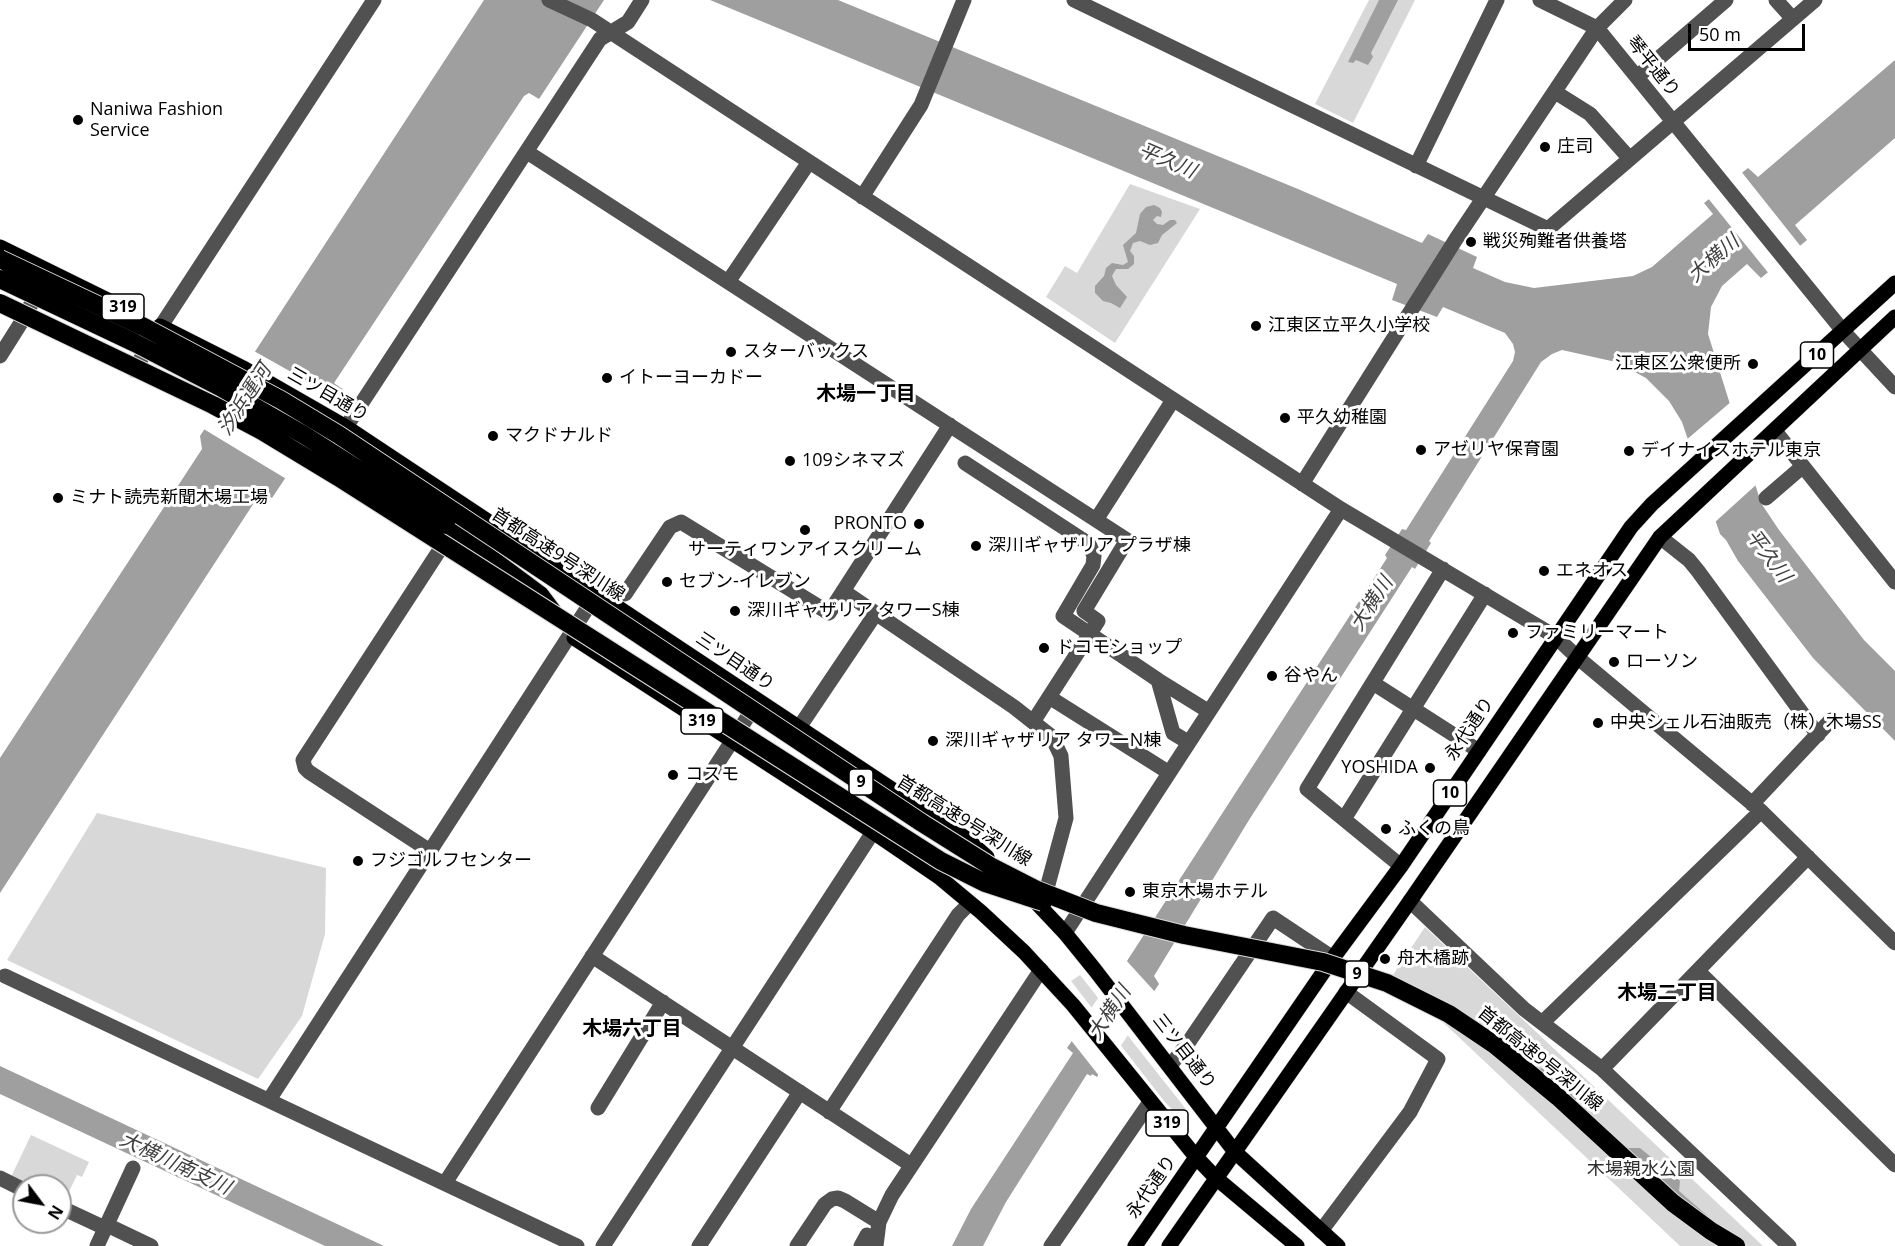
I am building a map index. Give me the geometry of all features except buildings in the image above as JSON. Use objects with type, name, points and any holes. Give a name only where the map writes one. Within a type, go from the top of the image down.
[{"type":"highway","name":"首都高速9号深川線","points":[[0,259],[186,349],[281,400],[339,435],[922,823],[992,867],[1037,890],[1096,914],[1184,935],[1323,962],[1387,983],[1449,1014],[1496,1045],[1558,1097],[1673,1203],[1735,1246]]},
{"type":"highway","points":[[0,279],[135,343],[220,387],[304,435],[446,525],[540,595],[571,636]]},
{"type":"highway","name":"首都高速9号深川線","points":[[0,305],[213,405],[289,447],[931,854],[985,883],[1049,904],[1119,923],[1337,968],[1386,985],[1448,1015],[1504,1053],[1558,1098],[1672,1204],[1714,1235],[1735,1246]]},
{"type":"main road","name":"三ツ目通り","points":[[0,247],[245,369],[346,427],[967,840],[1016,881],[1065,933],[1143,1030],[1235,1152],[1338,1246]]},
{"type":"main road","name":"永代通り","points":[[1135,1246],[1333,958],[1401,866],[1631,527],[1692,467],[1895,283]]},
{"type":"main road","name":"319","points":[[0,305],[209,409],[308,466],[732,740],[939,877],[1041,970],[1073,1005],[1196,1157],[1216,1178],[1297,1246]]},
{"type":"main road","name":"10","points":[[1169,1246],[1660,537],[1895,317]]},
{"type":"street","points":[[134,370],[374,0]]},
{"type":"street","points":[[549,0],[589,19],[611,33],[1385,537],[1428,560],[1556,637],[1756,808],[1895,943]]},
{"type":"street","points":[[346,427],[600,39],[628,22],[642,0]]},
{"type":"street","points":[[862,197],[921,105],[964,0]]},
{"type":"street","points":[[1074,0],[1548,229],[1815,0]]},
{"type":"street","points":[[1416,166],[1497,0]]},
{"type":"street","points":[[1302,484],[1456,238],[1597,28],[1625,0]]},
{"type":"street","points":[[1637,77],[1726,0]]},
{"type":"street","points":[[1776,0],[1792,19]]},
{"type":"street","name":"琴平通り","points":[[1546,1],[1597,28],[1789,266],[1843,331],[1895,387]]},
{"type":"street","points":[[1555,92],[1590,114],[1630,159]]},
{"type":"street","points":[[527,152],[1127,540],[1084,611],[1098,621],[1033,722]]},
{"type":"street","points":[[728,282],[809,162]]},
{"type":"street","points":[[0,356],[24,318],[48,271]]},
{"type":"street","points":[[1096,520],[1173,400]]},
{"type":"street","points":[[625,594],[670,527],[681,522],[829,613],[950,425]]},
{"type":"street","points":[[1775,431],[1895,582]]},
{"type":"street","points":[[965,463],[1089,544],[1094,556],[1093,565],[1063,616],[1208,711]]},
{"type":"street","points":[[1766,498],[1802,467]]},
{"type":"street","points":[[1065,933],[1341,509]]},
{"type":"street","points":[[1660,537],[1698,571],[1818,735]]},
{"type":"street","points":[[430,850],[309,772],[303,760],[439,551]]},
{"type":"street","points":[[1401,866],[1307,789],[1443,569]]},
{"type":"street","points":[[843,591],[1014,706],[1052,737],[1061,756],[1066,818],[1042,908]]},
{"type":"street","points":[[269,1100],[597,593]]},
{"type":"street","points":[[1344,819],[1485,594]]},
{"type":"street","points":[[798,729],[876,613]]},
{"type":"street","points":[[1158,680],[1173,733],[1188,742]]},
{"type":"street","points":[[1373,683],[1479,751]]},
{"type":"street","points":[[1049,697],[1168,772]]},
{"type":"street","points":[[445,1183],[758,701]]},
{"type":"street","points":[[1542,1023],[1756,808],[1831,720]]},
{"type":"street","points":[[603,1246],[873,832]]},
{"type":"street","points":[[1602,1069],[1808,857]]},
{"type":"street","points":[[1410,901],[1542,1023],[1602,1069],[1789,1246]]},
{"type":"street","points":[[830,1112],[958,915],[970,903]]},
{"type":"street","points":[[1170,1066],[1274,918],[1333,958]]},
{"type":"street","points":[[592,956],[911,1165]]},
{"type":"street","points":[[868,1242],[892,1195],[911,1165],[1041,970]]},
{"type":"street","points":[[1698,971],[1895,1166]]},
{"type":"street","points":[[5,976],[578,1246]]},
{"type":"street","points":[[1321,1232],[1410,1112],[1438,1059],[1346,992]]},
{"type":"street","points":[[598,1108],[663,1002]]},
{"type":"street","points":[[699,1246],[800,1092]]},
{"type":"street","points":[[1051,1246],[1150,1101]]},
{"type":"street","points":[[97,1246],[133,1168]]},
{"type":"street","points":[[797,1246],[825,1204],[832,1199],[838,1198],[845,1201],[879,1222]]},
{"type":"street","points":[[72,1212],[152,1246]]},
{"type":"green space","points":[[1369,0],[1415,0],[1353,123],[1315,104]]},
{"type":"green space","points":[[1130,184],[1200,209],[1115,343],[1046,297],[1065,266],[1077,273]]},
{"type":"green space","name":"フジゴルフセンター","points":[[97,813],[326,868],[325,934],[302,1016],[258,1079],[7,960]]},
{"type":"green space","name":"木場親水公園","points":[[1425,927],[1763,1246],[1680,1246],[1393,975]]},
{"type":"green space","points":[[1080,975],[1189,1113],[1183,1121],[1164,1101],[1071,981]]},
{"type":"green space","points":[[31,1135],[89,1162],[82,1177],[77,1175],[72,1185],[72,1174],[12,1174]]},
{"type":"water","name":"汐浜運河","points":[[484,0],[604,0],[539,99],[529,93],[524,96],[334,383],[344,390],[272,498],[261,492],[0,893],[0,758],[202,449],[200,436]]},
{"type":"water","points":[[710,0],[838,0],[1298,189],[1422,243],[1428,234],[1477,257],[1473,268],[1505,282],[1534,288],[1633,276],[1652,267],[1713,214],[1704,203],[1748,168],[1758,177],[1895,60],[1895,138],[1795,225],[1807,240],[1761,278],[1747,264],[1722,286],[1711,307],[1708,334],[1761,503],[1779,530],[1864,640],[1895,671],[1895,741],[1813,658],[1738,561],[1720,534],[1682,422],[1669,401],[1646,378],[1616,362],[1562,350],[1552,354],[1541,362],[1429,541],[1431,543],[1415,569],[1412,567],[1249,820],[1154,976],[1159,984],[1097,1077],[1087,1074],[1006,1202],[983,1246],[952,1246],[971,1209],[1073,1053],[1067,1048],[1127,961],[1387,558],[1385,555],[1402,529],[1406,530],[1513,361],[1515,352],[1513,344],[1505,333],[1443,307],[1437,317],[1392,300],[1397,284]]},
{"type":"water","points":[[1379,0],[1398,0],[1371,53],[1373,57],[1368,65],[1356,60],[1353,63],[1348,62]]},
{"type":"water","points":[[1154,205],[1162,212],[1161,217],[1157,216],[1153,220],[1157,224],[1163,225],[1170,220],[1175,220],[1177,223],[1162,235],[1158,243],[1150,245],[1140,241],[1133,243],[1130,251],[1134,256],[1134,264],[1128,269],[1116,269],[1112,276],[1116,285],[1127,297],[1120,308],[1103,301],[1095,293],[1095,286],[1104,276],[1106,268],[1112,263],[1123,265],[1128,262],[1123,245],[1136,233],[1140,214],[1146,207]]},
{"type":"water","points":[[1512,1041],[1524,1052],[1522,1058],[1535,1069],[1546,1068],[1579,1097],[1578,1106],[1628,1148],[1640,1148],[1680,1181],[1679,1191],[1742,1246],[1498,1056]]},
{"type":"water","name":"大横川南支川","points":[[0,1066],[384,1246],[325,1246],[0,1094]]},
{"type":"pier","points":[[1740,170],[1802,248],[1770,275],[1707,197]]},
{"type":"pier","points":[[254,351],[341,400],[288,480],[202,428]]},
{"type":"pier","points":[[1732,401],[1757,484],[1714,523],[1685,441]]},
{"type":"pier","points":[[1125,959],[1156,993],[1100,1077],[1070,1039]]},
{"type":"place","name":"Naniwa Fashion Service","points":[[78,120]]},
{"type":"place","name":"庄司","points":[[1545,147]]},
{"type":"place","name":"戦災殉難者供養塔","points":[[1471,242]]},
{"type":"place","name":"江東区立平久小学校","points":[[1256,326]]},
{"type":"place","name":"スターバックス","points":[[731,352]]},
{"type":"place","name":"江東区公衆便所","points":[[1753,364]]},
{"type":"place","name":"イトーヨーカドー","points":[[607,378]]},
{"type":"place","name":"平久幼稚園","points":[[1285,418]]},
{"type":"place","name":"マクドナルド","points":[[493,436]]},
{"type":"place","name":"アゼリヤ保育園","points":[[1421,450]]},
{"type":"place","name":"デイナイスホテル東京","points":[[1629,451]]},
{"type":"place","name":"109シネマズ","points":[[790,461]]},
{"type":"place","name":"ミナト読売新聞木場工場","points":[[58,498]]},
{"type":"place","name":"PRONTO","points":[[919,524]]},
{"type":"place","name":"サーティワンアイスクリーム","points":[[805,530]]},
{"type":"place","name":"深川ギャザリア プラザ棟","points":[[976,546]]},
{"type":"place","name":"エネオス","points":[[1544,571]]},
{"type":"place","name":"セブン-イレブン","points":[[667,582]]},
{"type":"place","name":"深川ギャザリア タワーS棟","points":[[735,611]]},
{"type":"place","name":"ファミリーマート","points":[[1513,633]]},
{"type":"place","name":"ドコモショップ","points":[[1044,648]]},
{"type":"place","name":"ローソン","points":[[1614,662]]},
{"type":"place","name":"谷やん","points":[[1272,676]]},
{"type":"place","name":"中央シェル石油販売（株）木場SS","points":[[1598,723]]},
{"type":"place","name":"深川ギャザリア タワーN棟","points":[[933,741]]},
{"type":"place","name":"YOSHIDA","points":[[1430,768]]},
{"type":"place","name":"コスモ","points":[[673,775]]},
{"type":"place","name":"ふくの鳥","points":[[1386,829]]},
{"type":"place","name":"フジゴルフセンター","points":[[358,861]]},
{"type":"place","name":"東京木場ホテル","points":[[1130,892]]},
{"type":"place","name":"舟木橋跡","points":[[1385,959]]},
{"type":"district","name":"木場一丁目","points":[[866,394]]},
{"type":"district","name":"木場二丁目","points":[[1667,993]]},
{"type":"district","name":"木場六丁目","points":[[632,1029]]},
{"type":"water label","name":"平久川","points":[[1167,161]]},
{"type":"water label","name":"大横川","points":[[1714,259]]},
{"type":"water label","name":"平久川","points":[[1768,556]]},
{"type":"water label","name":"大横川","points":[[1372,604]]},
{"type":"water label","name":"大横川","points":[[1110,1013]]}]
